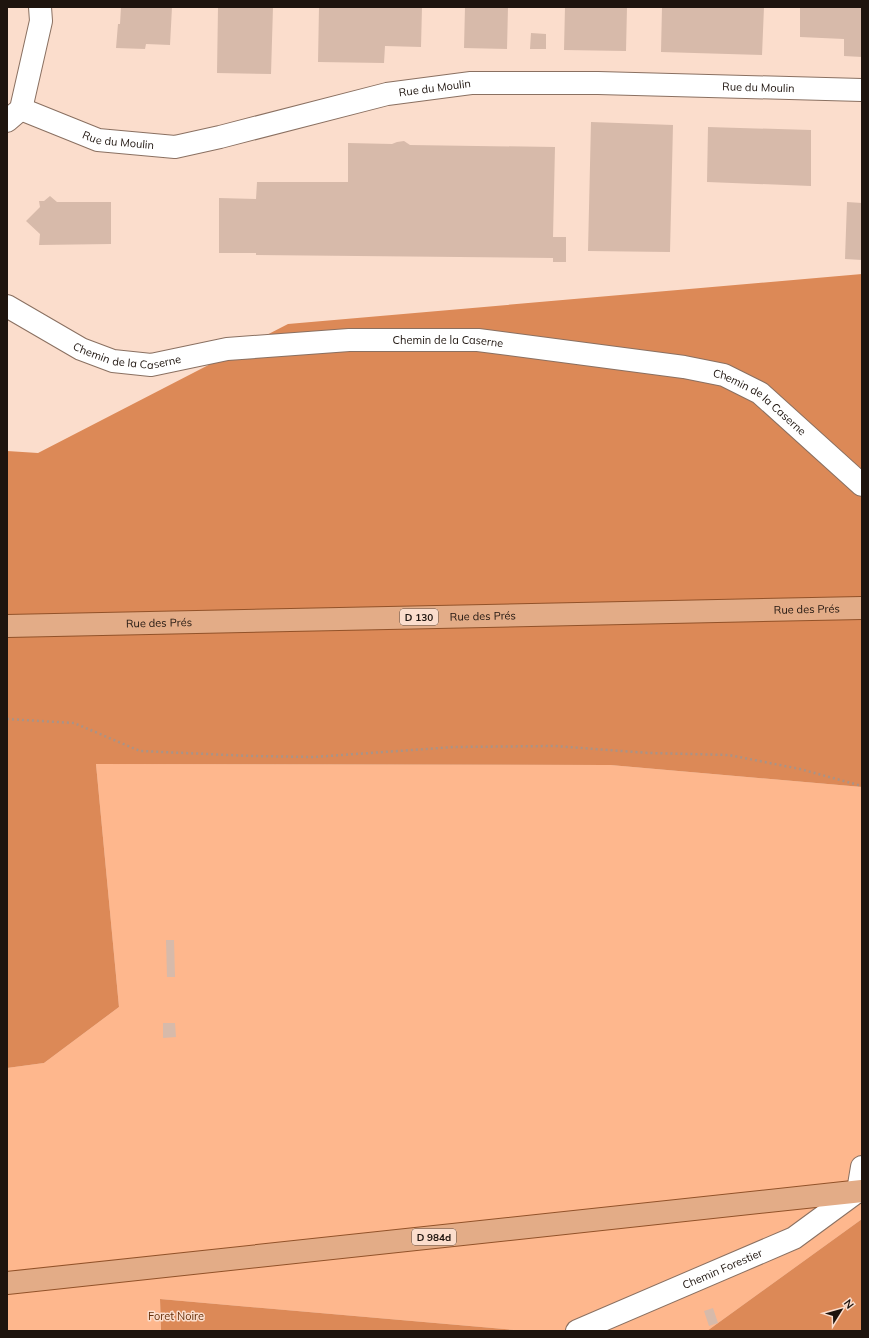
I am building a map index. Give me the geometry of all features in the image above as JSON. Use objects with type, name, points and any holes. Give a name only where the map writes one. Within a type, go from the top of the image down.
[{"type":"main road","name":"Rue des Prés","points":[[7,626],[862,608]]},
{"type":"main road","name":"D 984d","points":[[7,1283],[860,1191]]},
{"type":"street","points":[[14,115],[41,21],[40,7]]},
{"type":"street","name":"Rue du Moulin","points":[[14,115],[98,140],[175,147],[220,137],[387,94],[471,83],[598,83],[862,90]]},
{"type":"street","name":"Chemin de la Caserne","points":[[7,306],[81,349],[113,361],[151,366],[243,347],[349,340],[478,340],[684,366],[718,373],[760,393],[862,485]]},
{"type":"street","points":[[860,1191],[862,1168]]},
{"type":"street","name":"Chemin Forestier","points":[[577,1331],[794,1238],[860,1191]]},
{"type":"path","points":[[7,719],[74,723],[140,751],[314,757],[454,747],[555,746],[649,753],[729,755],[800,769],[862,786]]},
{"type":"shaded area","points":[[96,764],[610,765],[862,787],[862,1219],[707,1331],[526,1331],[160,1299],[161,1331],[7,1331],[7,1068],[44,1063],[119,1007]]},
{"type":"green space","points":[[862,274],[862,787],[610,765],[96,764],[119,1007],[44,1063],[7,1068],[7,451],[38,453],[288,324]]},
{"type":"green space","points":[[862,1219],[862,1331],[707,1331]]},
{"type":"green space","name":"Foret Noire","points":[[160,1299],[526,1331],[161,1331]]},
{"type":"building","points":[[121,7],[172,7],[170,45],[146,44],[145,49],[116,48]]},
{"type":"building","points":[[218,7],[273,7],[271,74],[217,73]]},
{"type":"building","points":[[319,7],[422,7],[421,47],[385,46],[384,63],[318,62]]},
{"type":"building","points":[[465,7],[508,7],[507,49],[464,48]]},
{"type":"building","points":[[565,7],[627,7],[626,51],[564,50]]},
{"type":"building","points":[[662,7],[764,7],[762,55],[661,52]]},
{"type":"building","points":[[800,7],[862,7],[862,57],[844,56],[844,39],[800,37]]},
{"type":"building","points":[[531,33],[546,34],[546,49],[530,49]]},
{"type":"building","points":[[591,122],[673,125],[670,252],[588,251]]},
{"type":"building","points":[[708,127],[811,130],[811,186],[707,182]]},
{"type":"building","points":[[404,141],[410,145],[555,147],[553,237],[566,237],[566,262],[553,262],[553,258],[256,255],[256,253],[219,253],[219,198],[256,199],[257,182],[348,182],[348,143],[392,144]]},
{"type":"building","points":[[50,196],[57,202],[111,202],[111,244],[39,245],[40,234],[26,221],[40,207],[39,201],[44,201]]},
{"type":"building","points":[[847,202],[862,203],[862,260],[845,259]]},
{"type":"building","points":[[166,940],[174,940],[175,977],[167,977]]},
{"type":"building","points":[[163,1023],[175,1023],[176,1037],[163,1038]]},
{"type":"building","points":[[713,1308],[718,1323],[709,1326],[704,1311]]}]
